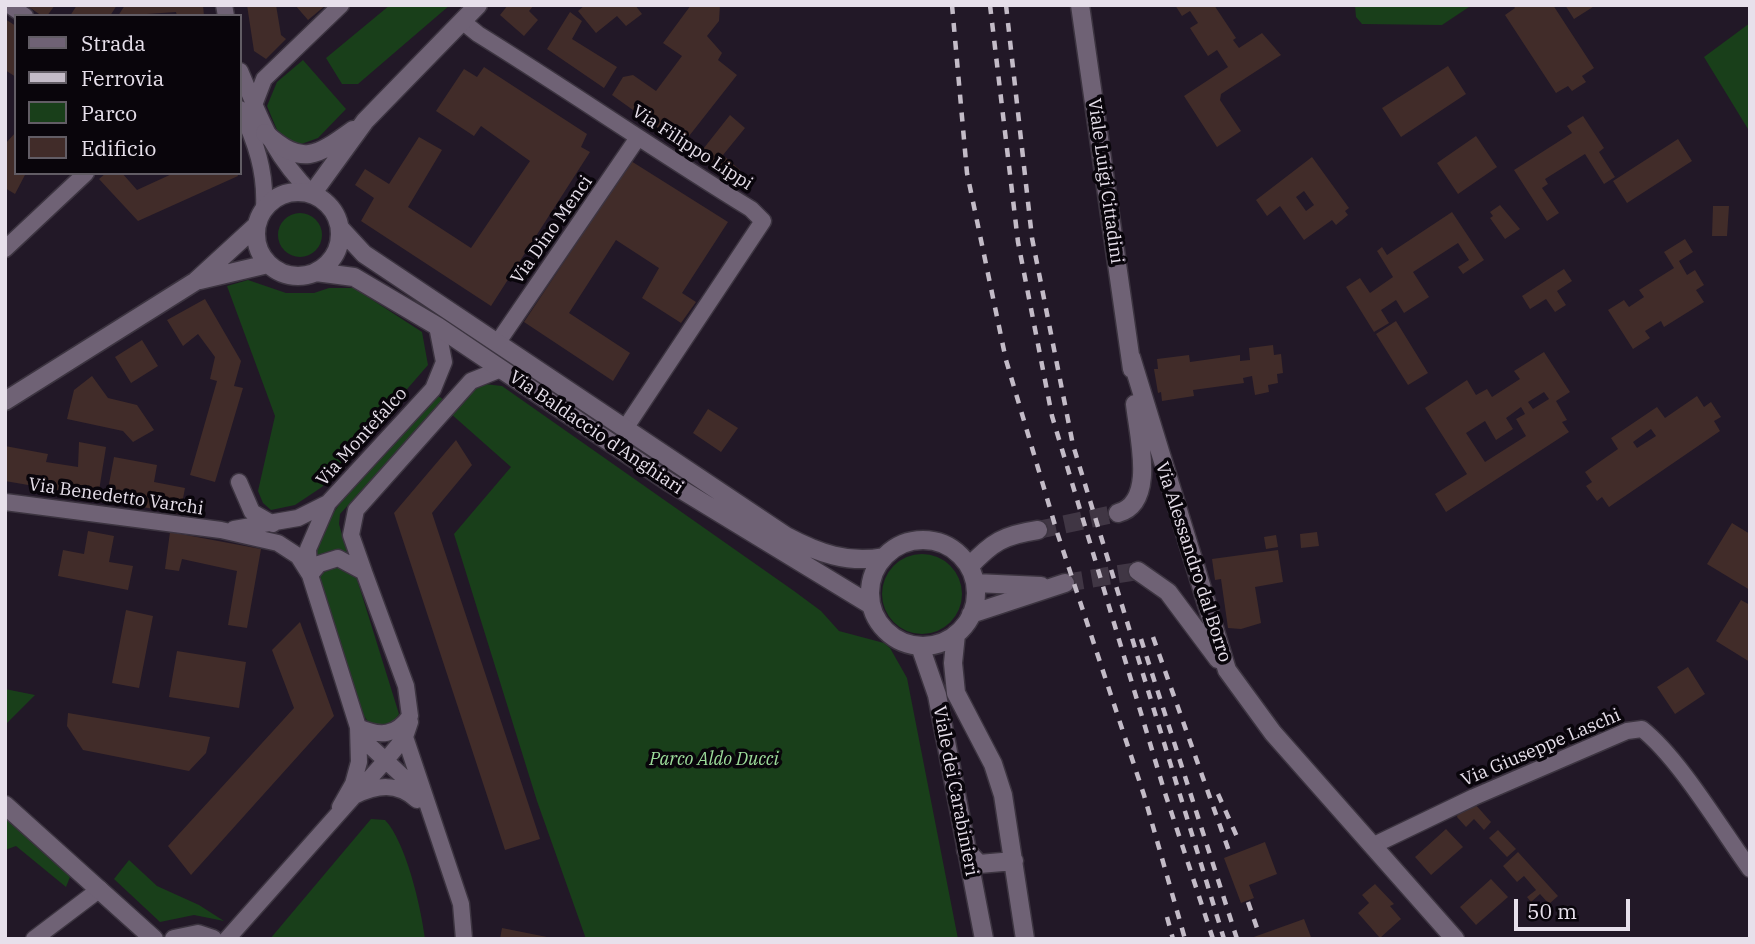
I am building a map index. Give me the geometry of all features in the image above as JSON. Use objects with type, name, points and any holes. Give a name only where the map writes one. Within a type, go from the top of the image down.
[{"type":"main road","points":[[312,194],[365,121],[478,5]]},
{"type":"main road","name":"Viale Luigi Cittadini","points":[[1080,5],[1130,357]]},
{"type":"main road","points":[[265,133],[279,147],[297,155],[314,156],[365,121]]},
{"type":"main road","points":[[5,401],[196,281],[261,216],[286,194],[312,194],[331,207],[340,229],[336,254],[316,272],[291,276],[268,264],[260,252],[261,216]]},
{"type":"main road","name":"Via Baldaccio d'Anghiari","points":[[340,229],[365,254],[786,536],[814,551],[863,561],[884,557]]},
{"type":"main road","points":[[196,281],[268,264]]},
{"type":"main road","name":"Via Baldaccio d'Anghiari","points":[[316,272],[354,277],[437,326],[669,482],[872,605]]},
{"type":"main road","points":[[1120,512],[1130,509],[1138,498],[1143,482],[1130,357]]},
{"type":"main road","name":"Via Alessandro dal Borro","points":[[1130,357],[1227,670],[1273,733],[1455,939]]},
{"type":"main road","points":[[971,614],[972,575],[988,547],[1010,534],[1038,530]]},
{"type":"main road","points":[[912,541],[934,541],[954,551],[972,575],[1037,587],[1065,583],[971,614],[956,634],[933,645],[920,646],[904,642],[889,633],[878,620],[872,605],[872,579],[884,557],[912,541]]},
{"type":"main road","points":[[1138,571],[1168,592],[1227,670]]},
{"type":"main road","name":"Viale dei Carabinieri","points":[[956,634],[956,693],[998,777],[1025,939]]},
{"type":"main road","name":"Viale dei Carabinieri","points":[[920,646],[937,695],[984,939]]},
{"type":"main road","points":[[5,805],[154,939]]},
{"type":"main road","points":[[965,849],[979,864],[1014,861]]},
{"type":"main road","points":[[174,939],[198,934],[213,939]]},
{"type":"street","points":[[244,102],[264,79],[341,5]]},
{"type":"street","name":"Via Filippo Lippi","points":[[462,21],[478,34],[597,108],[637,139],[751,208],[763,221],[626,427]]},
{"type":"street","points":[[244,102],[286,168],[312,194]]},
{"type":"street","points":[[244,102],[265,180],[261,216]]},
{"type":"street","name":"Via Dino Menci","points":[[498,342],[637,139]]},
{"type":"street","points":[[5,249],[84,175]]},
{"type":"street","name":"Via Montefalco","points":[[345,803],[359,762],[358,727],[310,575],[308,549],[328,503],[433,389],[444,362],[437,326]]},
{"type":"street","name":"Via Montefalco","points":[[227,939],[405,737],[410,716],[406,686],[351,535],[356,510],[471,381],[500,369]]},
{"type":"street","points":[[239,482],[252,512],[273,524]]},
{"type":"street","name":"Via Benedetto Varchi","points":[[5,502],[221,530],[289,548],[298,556],[310,575]]},
{"type":"street","name":"Via Benedetto Varchi","points":[[221,530],[298,518],[328,503]]},
{"type":"street","points":[[310,575],[319,564],[338,558],[365,572]]},
{"type":"street","points":[[358,727],[382,735],[402,728],[410,716]]},
{"type":"street","points":[[358,727],[370,746],[426,804]]},
{"type":"street","name":"Via Giuseppe Laschi","points":[[1373,846],[1474,797],[1627,731],[1642,729],[1653,738],[1677,768],[1750,869]]},
{"type":"street","points":[[405,737],[461,904],[464,939]]},
{"type":"street","name":"Via Montefalco","points":[[345,803],[368,789],[386,785],[408,792],[426,804]]},
{"type":"street","points":[[34,939],[100,889]]},
{"type":"green space","points":[[390,5],[450,5],[358,84],[342,84],[326,58]]},
{"type":"green space","points":[[1355,5],[1472,5],[1442,25],[1362,24],[1356,17]]},
{"type":"green space","points":[[1750,23],[1750,125],[1748,129],[1704,57]]},
{"type":"green space","points":[[303,60],[346,109],[318,138],[296,146],[277,130],[267,106],[277,82]]},
{"type":"green space","points":[[300,213],[315,220],[322,235],[315,250],[300,257],[285,250],[278,235],[285,220]]},
{"type":"green space","points":[[248,280],[286,293],[354,288],[422,332],[428,365],[322,487],[295,505],[271,510],[263,503],[258,491],[275,416],[227,286]]},
{"type":"green space","name":"Parco Aldo Ducci","points":[[476,383],[502,386],[794,591],[821,611],[839,631],[884,643],[890,648],[907,678],[958,939],[586,939],[537,801],[454,534],[511,467],[450,413]]},
{"type":"green space","points":[[437,395],[444,400],[340,514],[339,524],[348,556],[314,564],[329,520],[344,497]]},
{"type":"green space","points":[[922,554],[937,557],[950,566],[959,579],[962,594],[959,609],[950,622],[937,631],[922,634],[907,631],[894,622],[885,609],[882,594],[885,579],[894,566],[907,557]]},
{"type":"green space","points":[[331,566],[345,566],[356,576],[399,714],[392,724],[379,729],[371,726],[364,716],[319,586],[320,575]]},
{"type":"green space","points":[[5,689],[35,695],[5,725]]},
{"type":"green space","points":[[5,813],[72,872],[66,887],[16,846],[5,850]]},
{"type":"green space","points":[[371,819],[385,820],[400,843],[416,893],[425,939],[270,939]]},
{"type":"green space","points":[[129,860],[157,886],[199,905],[224,921],[194,915],[160,922],[114,879]]},
{"type":"building","points":[[26,5],[55,5],[48,14],[39,14]]},
{"type":"building","points":[[77,5],[117,5],[111,14],[71,14]]},
{"type":"building","points":[[125,5],[203,5],[204,14],[176,12],[119,14]]},
{"type":"building","points":[[247,5],[276,5],[281,35],[286,39],[266,59],[254,51]]},
{"type":"building","points":[[295,5],[326,5],[308,20]]},
{"type":"building","points":[[508,5],[534,5],[529,11],[538,20],[524,36],[500,15]]},
{"type":"building","points":[[585,5],[635,5],[642,14],[626,26],[617,16],[596,33],[578,11]]},
{"type":"building","points":[[691,5],[720,5],[719,21],[707,36],[722,53],[718,60],[737,75],[682,145],[612,95],[623,77],[633,75],[656,91],[682,56],[663,43]]},
{"type":"building","points":[[1175,5],[1214,5],[1236,38],[1233,40],[1239,48],[1262,33],[1281,55],[1221,94],[1220,100],[1241,131],[1217,147],[1184,96],[1228,67],[1217,50],[1208,56],[1190,28],[1198,23],[1190,11],[1182,16]]},
{"type":"building","points":[[1513,5],[1553,5],[1594,68],[1582,76],[1586,82],[1572,91],[1568,86],[1556,93],[1505,15],[1515,8]]},
{"type":"building","points":[[1565,5],[1596,5],[1574,19]]},
{"type":"building","points":[[570,12],[582,21],[572,39],[617,67],[604,88],[547,49]]},
{"type":"building","points":[[5,19],[14,25],[14,76],[5,70]]},
{"type":"building","points":[[1448,66],[1466,94],[1401,137],[1382,108]]},
{"type":"building","points":[[484,67],[587,134],[581,147],[590,152],[491,306],[361,221],[374,198],[355,185],[365,169],[389,184],[419,137],[442,150],[408,207],[471,248],[530,161],[481,126],[474,136],[436,111],[464,69],[477,77]]},
{"type":"building","points":[[730,115],[745,128],[723,155],[740,170],[732,181],[700,153]]},
{"type":"building","points":[[1583,116],[1604,148],[1599,152],[1615,177],[1604,184],[1585,154],[1545,179],[1548,184],[1542,188],[1559,213],[1547,221],[1514,170],[1572,133],[1567,126]]},
{"type":"building","points":[[14,134],[14,175],[25,175],[15,194],[5,188],[5,144]]},
{"type":"building","points":[[1476,136],[1497,167],[1458,194],[1437,163]]},
{"type":"building","points":[[1678,139],[1692,161],[1627,203],[1613,181]]},
{"type":"building","points":[[1312,157],[1349,208],[1345,211],[1348,215],[1336,225],[1332,220],[1304,240],[1280,206],[1267,216],[1256,200]],"holes":[[[1304,191],[1314,205],[1306,211],[1296,197]]]},
{"type":"building","points":[[631,161],[728,222],[682,293],[696,302],[681,323],[642,298],[659,268],[616,240],[569,313],[630,353],[613,381],[524,322]]},
{"type":"building","points":[[104,175],[124,175],[137,190],[170,175],[238,176],[138,221],[99,179]]},
{"type":"building","points":[[1500,205],[1520,229],[1505,239],[1490,218],[1493,216],[1490,212]]},
{"type":"building","points":[[1713,206],[1729,206],[1727,236],[1712,236]]},
{"type":"building","points":[[1452,212],[1484,260],[1463,274],[1458,267],[1469,260],[1458,243],[1413,272],[1429,297],[1404,313],[1396,300],[1381,310],[1389,323],[1374,332],[1346,287],[1360,278],[1370,293],[1393,277],[1377,251],[1382,247],[1387,255]]},
{"type":"building","points":[[1685,239],[1693,252],[1679,261],[1687,275],[1695,270],[1704,285],[1696,290],[1704,302],[1664,327],[1661,321],[1645,331],[1650,338],[1633,349],[1608,310],[1624,300],[1629,307],[1644,297],[1639,290],[1674,268],[1664,252]]},
{"type":"building","points":[[1564,269],[1572,281],[1557,291],[1566,305],[1555,312],[1546,299],[1530,309],[1522,296]]},
{"type":"building","points":[[205,299],[241,361],[234,386],[243,388],[215,482],[190,475],[217,381],[210,379],[215,357],[198,334],[183,346],[167,320]]},
{"type":"building","points":[[1396,321],[1428,373],[1408,385],[1376,334]]},
{"type":"building","points":[[142,340],[158,366],[131,383],[115,357]]},
{"type":"building","points":[[1273,345],[1274,355],[1281,354],[1283,373],[1277,374],[1278,383],[1268,385],[1269,392],[1255,395],[1252,376],[1243,378],[1244,383],[1193,390],[1194,396],[1162,401],[1161,392],[1158,393],[1154,369],[1158,369],[1157,359],[1189,355],[1190,362],[1240,355],[1240,361],[1250,360],[1249,348]]},
{"type":"building","points":[[1544,352],[1570,392],[1556,401],[1567,420],[1562,422],[1569,432],[1446,512],[1435,494],[1467,474],[1425,408],[1467,380],[1476,395],[1487,389],[1492,397],[1520,379],[1514,371]],"holes":[[[1544,392],[1549,399],[1533,409],[1528,402]],[[1521,407],[1525,414],[1516,419],[1526,436],[1485,462],[1466,433],[1485,421],[1496,440],[1513,429],[1506,418]]]},
{"type":"building","points":[[92,376],[108,398],[137,405],[154,430],[133,442],[123,431],[67,419],[74,390]]},
{"type":"building","points":[[1697,396],[1704,407],[1711,402],[1721,417],[1714,421],[1720,431],[1609,507],[1602,497],[1597,501],[1586,486],[1592,482],[1585,472],[1618,449],[1611,438],[1657,407],[1665,418]],"holes":[[[1651,429],[1656,436],[1637,448],[1633,442]]]},
{"type":"building","points":[[708,409],[738,428],[721,452],[693,433]]},
{"type":"building","points":[[456,440],[472,465],[432,513],[540,839],[505,850],[394,513]]},
{"type":"building","points":[[79,442],[106,447],[98,497],[5,481],[5,446],[48,454],[46,462],[78,467]]},
{"type":"building","points":[[114,457],[157,465],[154,482],[185,488],[180,514],[106,500]]},
{"type":"building","points":[[1732,523],[1750,534],[1750,590],[1707,564]]},
{"type":"building","points":[[88,531],[114,536],[109,562],[133,566],[128,590],[58,576],[63,550],[84,554]]},
{"type":"building","points":[[170,532],[261,549],[247,628],[228,625],[237,571],[182,559],[179,571],[165,569]]},
{"type":"building","points":[[1317,532],[1319,546],[1301,548],[1300,534]]},
{"type":"building","points":[[1276,535],[1278,547],[1266,549],[1264,537]]},
{"type":"building","points":[[1278,550],[1283,582],[1255,587],[1261,623],[1241,629],[1228,628],[1221,579],[1215,580],[1212,559]]},
{"type":"building","points":[[1741,600],[1750,605],[1750,662],[1716,641]]},
{"type":"building","points":[[126,610],[153,616],[139,688],[112,683]]},
{"type":"building","points":[[300,622],[334,716],[191,875],[168,846],[294,708],[272,650]]},
{"type":"building","points":[[177,651],[246,662],[239,708],[169,697]]},
{"type":"building","points":[[1688,667],[1705,694],[1675,714],[1657,687]]},
{"type":"building","points":[[68,713],[210,737],[206,753],[189,771],[83,750],[67,726]]},
{"type":"building","points":[[1474,803],[1491,822],[1484,830],[1474,819],[1466,827],[1457,817],[1458,812]]},
{"type":"building","points":[[1446,829],[1463,847],[1431,875],[1415,857]]},
{"type":"building","points":[[1498,830],[1516,849],[1507,857],[1489,838]]},
{"type":"building","points":[[1265,842],[1277,874],[1249,885],[1254,898],[1241,903],[1224,858]]},
{"type":"building","points":[[1518,852],[1558,896],[1549,904],[1540,894],[1531,902],[1527,897],[1536,890],[1524,876],[1517,882],[1503,866]]},
{"type":"building","points":[[1491,879],[1508,897],[1476,925],[1460,907]]},
{"type":"building","points":[[1375,884],[1394,904],[1390,906],[1401,919],[1380,938],[1358,913],[1369,903],[1362,895]]},
{"type":"building","points":[[1304,919],[1311,937],[1251,939],[1251,938]]},
{"type":"building","points":[[502,928],[552,938],[552,939],[500,939]]},
{"type":"tunnel","points":[[1038,530],[1118,513]]},
{"type":"tunnel","points":[[1065,583],[1138,571]]},
{"type":"railway","points":[[952,5],[967,173],[1006,360],[1057,532],[1144,795],[1185,939]]},
{"type":"railway","points":[[990,5],[1018,242],[1052,416],[1164,790],[1213,939]]},
{"type":"railway","points":[[1006,5],[1032,238],[1073,445],[1224,939]]},
{"type":"railway","points":[[1153,637],[1230,854]]},
{"type":"railway","points":[[1141,639],[1237,939]]},
{"type":"railway","points":[[1218,794],[1238,839]]},
{"type":"railway","points":[[1248,902],[1259,934]]},
{"type":"railway","points":[[1167,917],[1173,939]]}]
